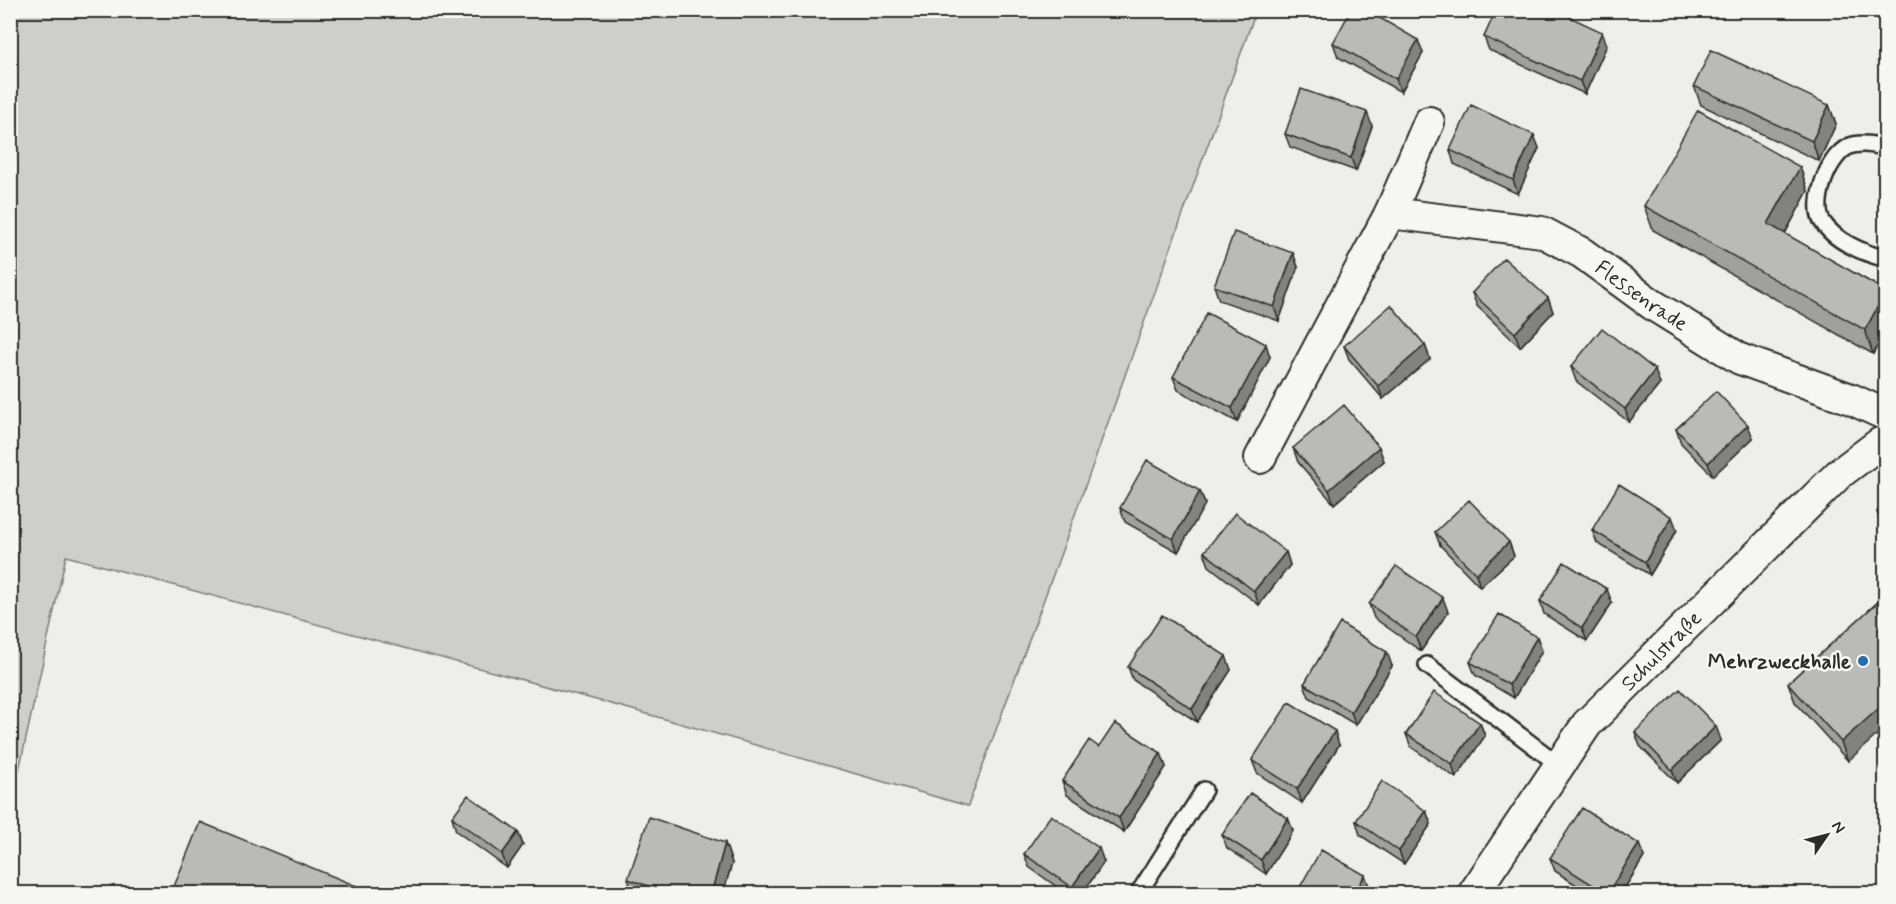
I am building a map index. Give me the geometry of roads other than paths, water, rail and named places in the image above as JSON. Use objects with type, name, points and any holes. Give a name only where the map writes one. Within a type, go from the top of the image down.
[{"type":"street","points":[[1260,459],[1390,213],[1428,122]]},
{"type":"street","name":"Flessenrade","points":[[1390,213],[1542,232],[1582,253],[1653,305],[1740,359],[1851,399],[1886,415]]},
{"type":"street","name":"Schulstraße","points":[[1473,894],[1587,724],[1839,474],[1880,443],[1886,442]]},
{"type":"lane","points":[[1886,148],[1876,145],[1851,145],[1835,158],[1823,178],[1820,209],[1821,220],[1834,235],[1864,251],[1886,259]]},
{"type":"lane","points":[[1427,665],[1559,765]]},
{"type":"lane","points":[[1138,894],[1204,790]]},
{"type":"place","name":"Mehrzweckhalle","points":[[1863,661]]}]
